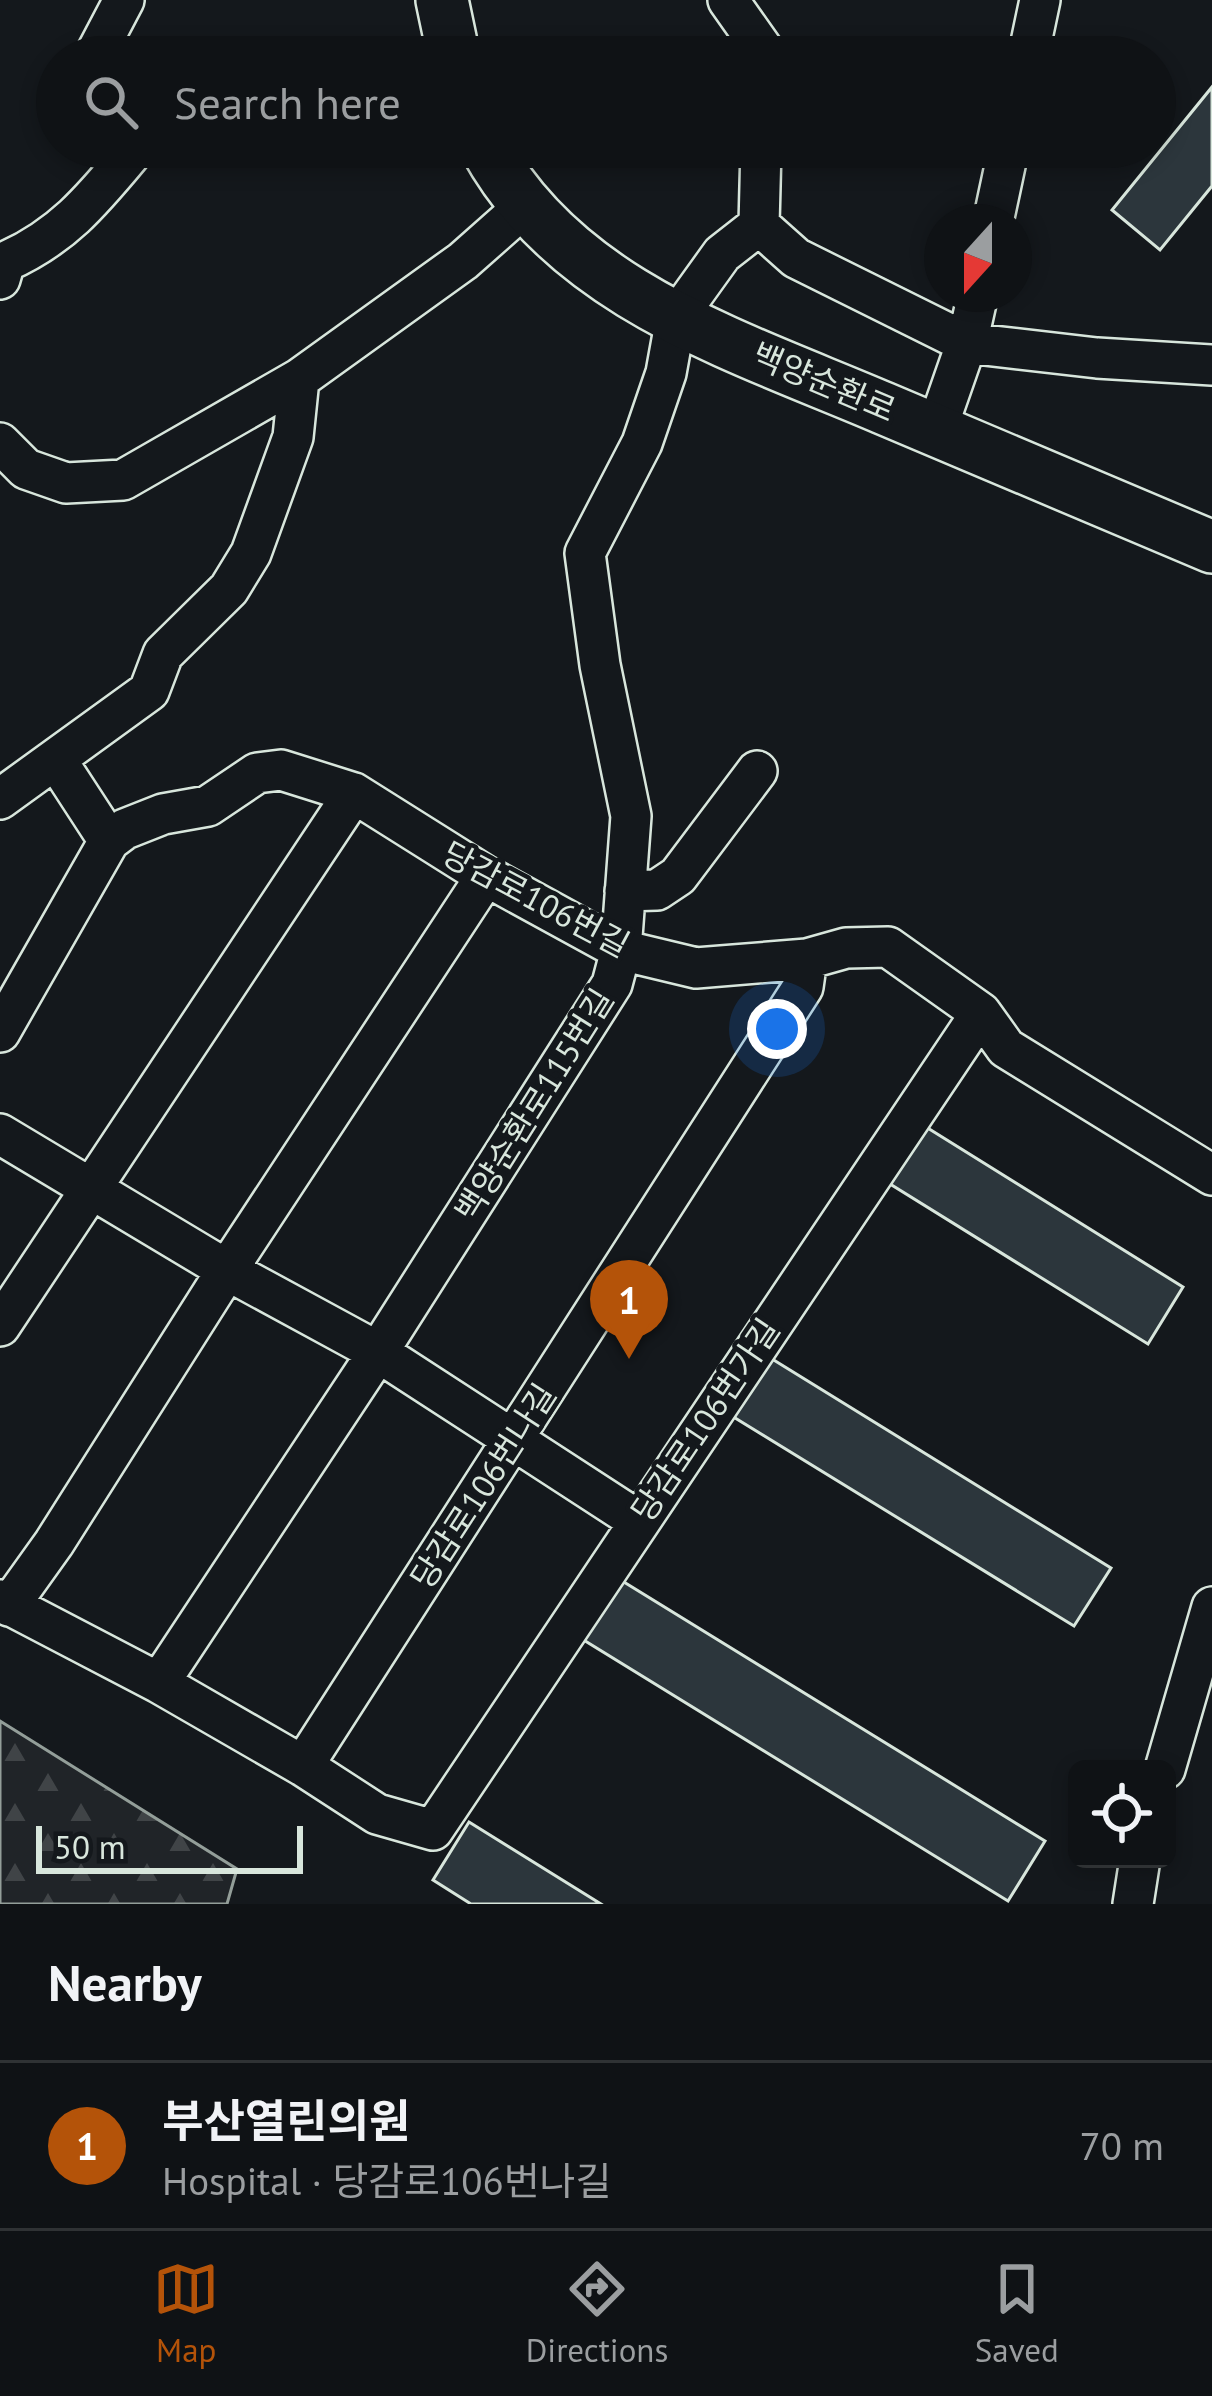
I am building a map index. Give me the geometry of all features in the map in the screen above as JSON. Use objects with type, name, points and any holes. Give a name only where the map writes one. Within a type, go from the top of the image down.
[{"type":"main road","points":[[442,0],[450,36]]},
{"type":"main road","name":"백양순환로","points":[[499,168],[524,207],[610,279],[676,318],[1212,547]]},
{"type":"street","points":[[105,36],[124,0]]},
{"type":"street","points":[[728,0],[753,36]]},
{"type":"street","points":[[1032,36],[1040,0]]},
{"type":"street","points":[[0,279],[4,262],[31,250],[77,217],[118,168]]},
{"type":"street","points":[[760,168],[759,225],[796,258],[967,343],[1097,358],[1212,364]]},
{"type":"street","points":[[997,204],[1005,168]]},
{"type":"street","points":[[0,443],[26,469],[66,483],[123,480],[299,379],[463,261],[524,207]]},
{"type":"street","points":[[676,318],[722,254],[759,225]]},
{"type":"street","points":[[936,431],[974,312]]},
{"type":"street","name":"백양순환로115번길","points":[[159,1683],[378,1352],[612,984],[621,950],[631,816],[600,665],[586,553],[590,537],[642,443],[666,373],[676,318]]},
{"type":"street","points":[[0,800],[149,691],[163,654],[229,589],[251,553],[293,437],[299,379]]},
{"type":"street","points":[[0,1032],[109,841],[57,760]]},
{"type":"street","name":"당감로106번길","points":[[109,841],[163,814],[208,806],[257,773],[281,770],[353,793],[486,876],[621,950],[696,968],[888,947],[981,1013],[1006,1048],[1212,1175]]},
{"type":"street","points":[[625,891],[657,890],[678,876],[757,771]]},
{"type":"street","points":[[0,1326],[353,793]]},
{"type":"street","points":[[303,1766],[159,1683],[5,1603],[54,1543],[486,876]]},
{"type":"street","name":"당감로106번나길","points":[[303,1766],[803,987],[807,958]]},
{"type":"street","name":"당감로106번가길","points":[[303,1766],[377,1814],[433,1830],[981,1013]]},
{"type":"street","points":[[0,1133],[227,1270],[378,1352],[638,1520]]},
{"type":"street","points":[[1170,1760],[1200,1703],[1212,1607]]},
{"type":"street","points":[[1133,1904],[1139,1868]]},
{"type":"green space","points":[[0,1721],[237,1869],[227,1904],[0,1904]]},
{"type":"building","points":[[1212,87],[1212,186],[1160,250],[1112,210],[1146,168],[1176,168],[1176,131]]},
{"type":"building","points":[[918,1122],[1183,1287],[1148,1344],[882,1179]]},
{"type":"building","points":[[764,1354],[1111,1568],[1074,1626],[727,1413]]},
{"type":"building","points":[[619,1579],[1045,1841],[1008,1901],[582,1639]]},
{"type":"building","points":[[469,1822],[601,1904],[471,1904],[433,1880]]},
{"type":"place","name":"부산열린의원","points":[[629,1359]]}]
